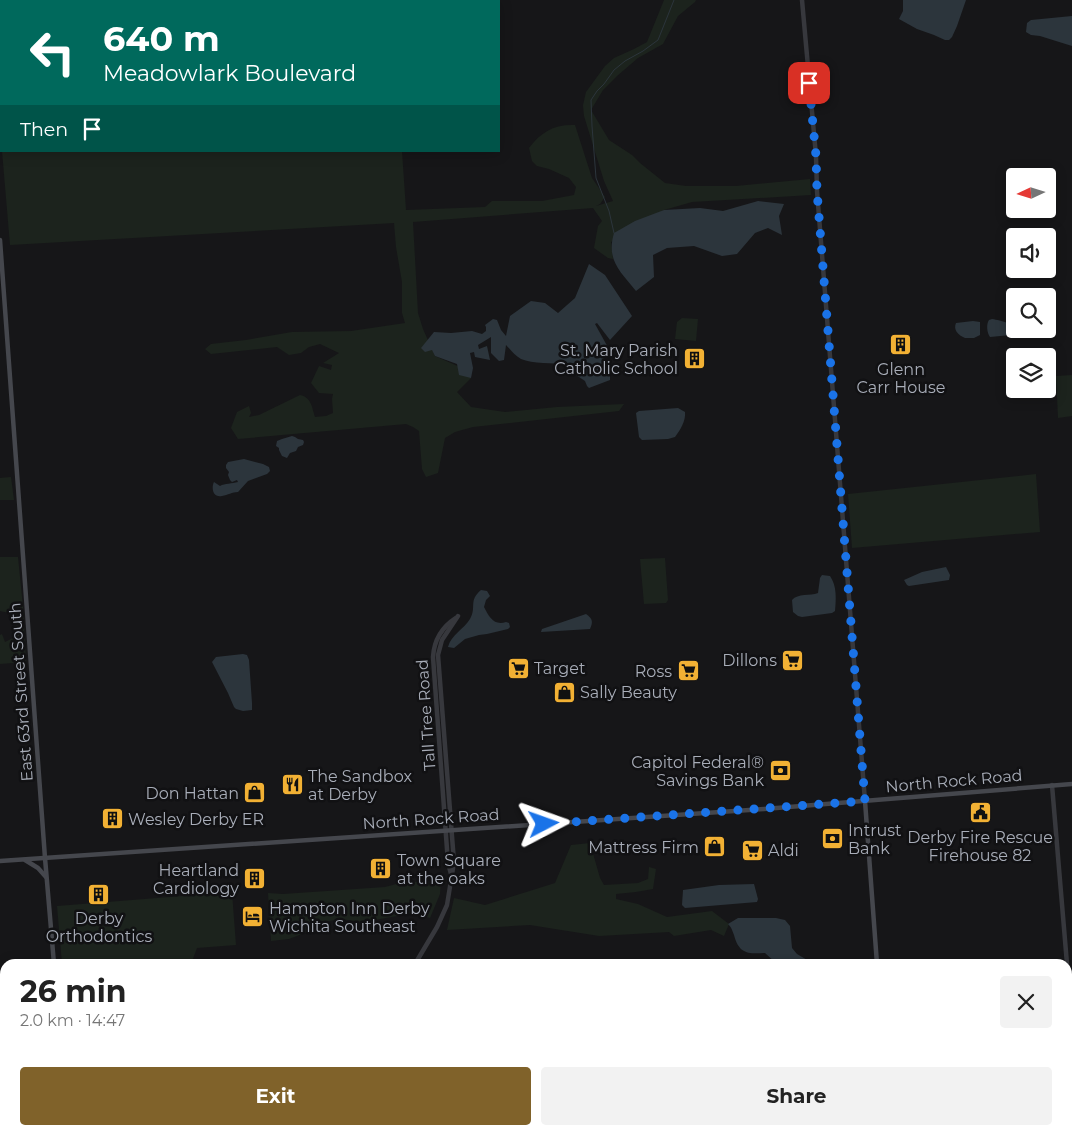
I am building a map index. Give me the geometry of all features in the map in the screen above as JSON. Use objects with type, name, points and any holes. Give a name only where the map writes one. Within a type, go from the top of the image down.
[{"type":"main road","name":"East 63rd Street South","points":[[0,240],[54,959]]},
{"type":"main road","name":"North Rock Road","points":[[0,861],[865,801],[1072,784]]},
{"type":"main road","points":[[865,801],[877,959]]},
{"type":"main road","points":[[24,860],[38,868],[47,878]]},
{"type":"street","points":[[802,0],[816,156],[817,191],[865,801]]},
{"type":"street","name":"Tall Tree Road","points":[[418,959],[437,927],[447,905],[451,875],[448,863],[449,830],[438,655],[442,640],[458,616],[441,632],[434,650],[449,830]]},
{"type":"street","points":[[1052,786],[1066,959]]},
{"type":"shaded area","points":[[664,0],[696,0],[678,16],[663,44],[638,58],[603,90],[591,110],[609,140],[632,155],[665,183],[686,186],[736,186],[810,179],[811,195],[692,202],[664,210],[611,242],[613,259],[608,258],[594,248],[598,226],[602,221],[593,208],[413,222],[418,313],[423,329],[435,356],[462,368],[471,378],[457,392],[471,407],[505,412],[557,407],[624,404],[619,411],[473,427],[455,432],[445,438],[438,473],[426,477],[422,469],[419,431],[406,424],[238,439],[231,428],[237,412],[249,406],[251,413],[249,417],[259,415],[300,395],[309,400],[315,417],[333,413],[333,394],[319,393],[311,383],[319,366],[331,370],[332,365],[323,363],[339,353],[320,344],[309,347],[301,353],[289,355],[277,347],[211,354],[205,349],[211,344],[292,332],[351,331],[405,323],[402,313],[402,282],[394,223],[10,245],[2,152],[402,152],[406,210],[485,207],[492,201],[542,201],[574,195],[576,187],[569,178],[537,166],[532,161],[529,148],[543,133],[549,130],[561,126],[575,125],[592,178],[605,197],[596,206],[613,201],[604,181],[584,116],[583,105],[586,92],[605,66],[614,58],[647,42]]},
{"type":"shaded area","points":[[903,0],[966,0],[952,37],[949,40],[945,40],[917,29],[899,19],[903,11]]},
{"type":"shaded area","points":[[1072,16],[1072,46],[1026,32],[1027,23],[1031,20]]},
{"type":"shaded area","points":[[758,201],[784,204],[779,216],[782,235],[768,228],[755,233],[737,254],[722,256],[694,246],[667,248],[653,255],[654,277],[636,291],[620,271],[613,258],[612,242],[614,233],[635,221],[664,210],[700,208],[723,211]]},
{"type":"shaded area","points":[[589,264],[605,275],[632,316],[610,340],[597,323],[595,324],[610,351],[605,357],[596,352],[610,364],[610,380],[589,388],[585,381],[570,371],[566,364],[526,361],[517,356],[506,345],[504,360],[499,361],[491,353],[491,337],[478,345],[479,349],[487,346],[490,360],[475,357],[474,352],[470,353],[473,368],[471,378],[459,375],[457,364],[435,356],[432,350],[425,352],[421,348],[434,332],[472,331],[482,334],[486,331],[485,325],[493,319],[497,320],[506,336],[510,316],[531,301],[545,303],[558,313],[575,298]]},
{"type":"shaded area","points":[[682,318],[698,319],[696,341],[675,339],[677,322]]},
{"type":"shaded area","points":[[989,320],[1006,322],[1006,335],[990,337],[987,326]]},
{"type":"shaded area","points":[[980,322],[980,335],[974,338],[965,338],[957,332],[955,328],[956,323]]},
{"type":"shaded area","points":[[1072,375],[1072,416],[1058,418],[1056,376]]},
{"type":"shaded area","points":[[678,408],[685,412],[685,419],[675,437],[642,440],[639,437],[636,413],[639,411]]},
{"type":"shaded area","points":[[292,436],[304,442],[296,451],[290,453],[287,458],[282,456],[279,448],[276,446],[277,441]]},
{"type":"shaded area","points":[[244,459],[263,464],[269,467],[270,471],[248,481],[238,492],[217,496],[213,490],[214,482],[220,486],[238,482],[237,480],[232,482],[230,480],[229,472],[226,468],[228,462]]},
{"type":"shaded area","points":[[1036,474],[1040,532],[852,548],[848,494]]},
{"type":"shaded area","points":[[11,477],[14,500],[0,500],[0,478]]},
{"type":"shaded area","points":[[0,557],[18,557],[26,662],[0,664],[0,635],[2,634],[5,642],[15,637],[16,617],[14,614],[0,611]]},
{"type":"shaded area","points":[[665,558],[668,600],[666,603],[644,604],[640,559]]},
{"type":"shaded area","points":[[946,567],[950,575],[949,580],[909,586],[904,580],[922,572]]},
{"type":"shaded area","points":[[822,575],[830,576],[834,584],[836,597],[835,611],[832,613],[798,616],[793,612],[792,600],[797,596],[818,593]]},
{"type":"shaded area","points":[[481,590],[487,591],[490,596],[486,600],[484,607],[490,617],[498,623],[509,623],[510,627],[465,639],[454,648],[448,647],[452,639],[470,619],[475,597]]},
{"type":"shaded area","points":[[586,614],[592,621],[590,629],[541,632],[542,629]]},
{"type":"shaded area","points":[[247,655],[249,660],[252,710],[243,711],[234,707],[212,662],[216,657]]},
{"type":"shaded area","points":[[590,843],[600,878],[604,885],[638,883],[648,879],[649,867],[656,869],[653,889],[616,894],[616,899],[638,904],[667,917],[712,911],[729,924],[724,936],[711,930],[674,936],[669,932],[599,936],[530,925],[447,930],[454,898],[485,905],[555,883],[571,845]]},
{"type":"shaded area","points":[[441,880],[440,894],[430,918],[409,914],[363,922],[340,919],[318,923],[307,932],[289,939],[271,941],[268,893],[283,894],[385,887],[400,883]]},
{"type":"shaded area","points":[[754,884],[757,902],[685,908],[682,905],[683,890],[719,885]]},
{"type":"shaded area","points":[[232,892],[236,945],[197,948],[193,959],[62,959],[57,906]]},
{"type":"shaded area","points":[[738,918],[776,918],[785,920],[790,926],[792,948],[806,959],[772,959],[765,953],[745,952],[739,946],[728,924]]},
{"type":"waterway","points":[[614,233],[609,211],[596,178],[591,100],[614,70],[658,40],[674,0]]},
{"type":"place","name":"Glenn Carr House","points":[[901,345]]},
{"type":"place","name":"St. Mary Parish Catholic School","points":[[694,359]]},
{"type":"place","name":"Dillons","points":[[793,660]]},
{"type":"place","name":"Target","points":[[518,668]]},
{"type":"place","name":"Ross","points":[[688,671]]},
{"type":"place","name":"Sally Beauty","points":[[564,692]]},
{"type":"place","name":"Capitol Federal® Savings Bank","points":[[780,771]]},
{"type":"place","name":"The Sandbox at Derby","points":[[292,785]]},
{"type":"place","name":"Don Hattan","points":[[255,793]]},
{"type":"place","name":"Derby Fire Rescue Firehouse 82","points":[[980,813]]},
{"type":"place","name":"Wesley Derby ER","points":[[112,819]]},
{"type":"place","name":"Intrust Bank","points":[[832,839]]},
{"type":"place","name":"Mattress Firm","points":[[715,847]]},
{"type":"place","name":"Aldi","points":[[752,850]]},
{"type":"place","name":"Town Square at the oaks","points":[[381,869]]},
{"type":"place","name":"Heartland Cardiology","points":[[255,879]]},
{"type":"place","name":"Derby Orthodontics","points":[[99,894]]},
{"type":"place","name":"Hampton Inn Derby Wichita Southeast","points":[[253,917]]},
{"type":"route","points":[[544,824],[865,801],[809,83]]}]
